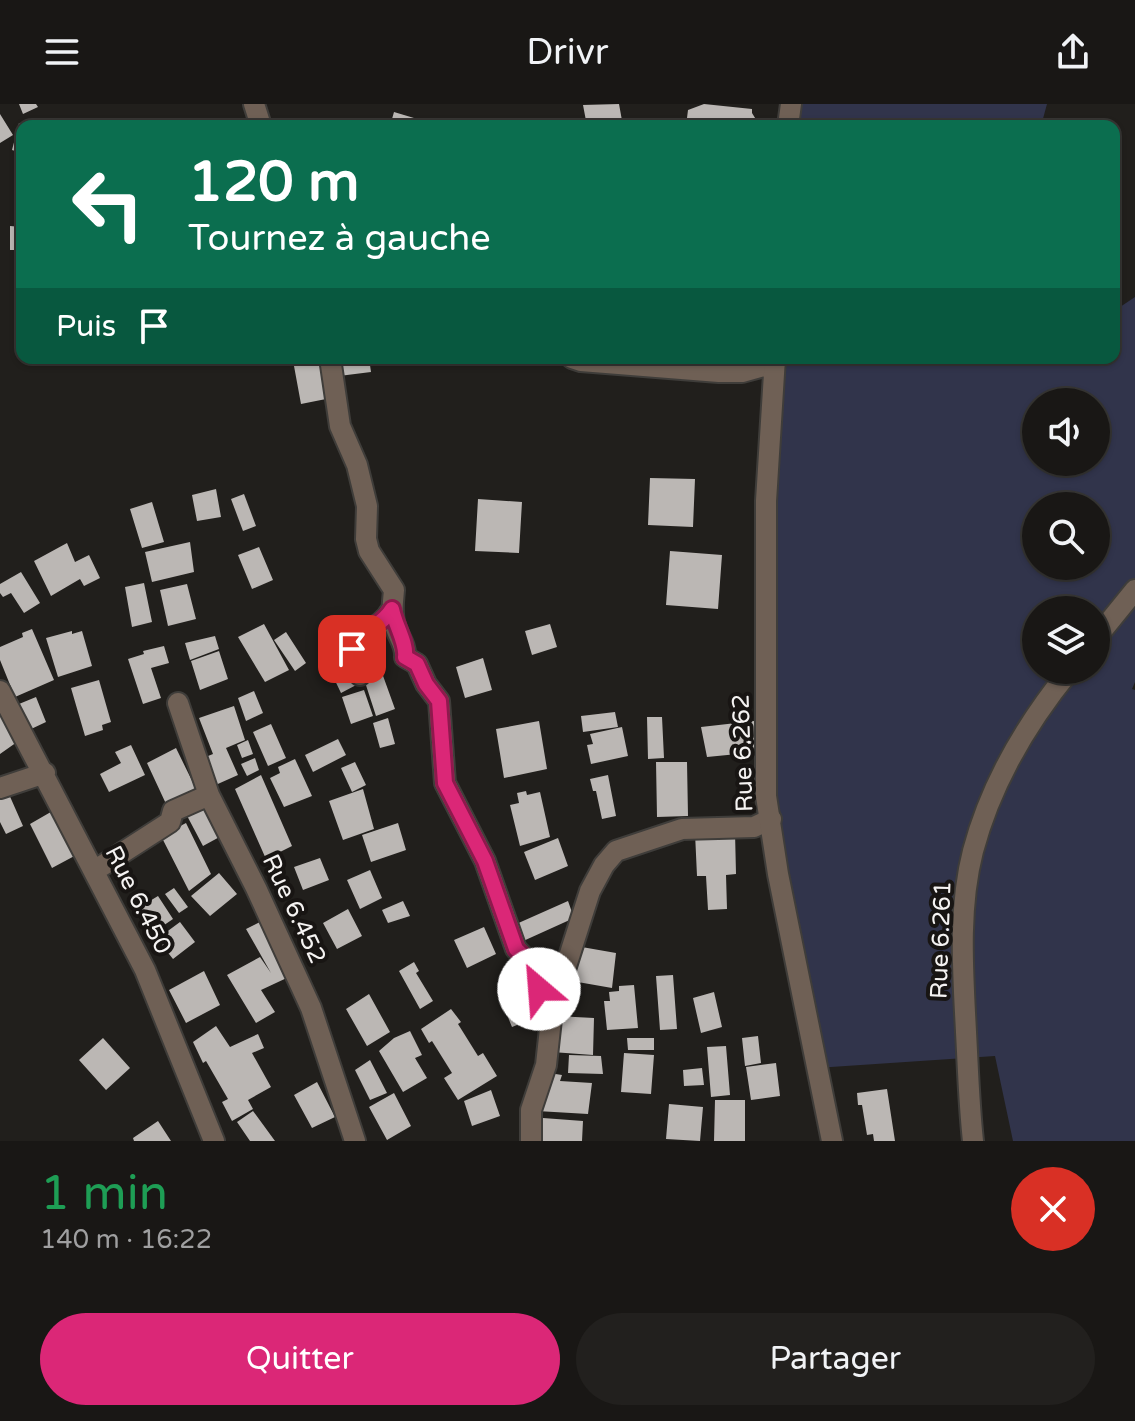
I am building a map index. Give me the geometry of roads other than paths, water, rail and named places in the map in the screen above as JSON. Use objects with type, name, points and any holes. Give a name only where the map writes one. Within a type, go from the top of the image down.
[{"type":"street","points":[[331,364],[340,426],[357,465],[367,506],[366,539],[369,551],[394,590],[392,609],[396,628],[406,648],[405,657],[417,664],[426,684],[439,701],[445,783],[485,861],[516,949],[535,968],[539,989],[552,1010]]},
{"type":"street","points":[[619,364],[719,372],[742,372],[764,364]]},
{"type":"street","name":"Rue 6.262","points":[[775,364],[766,501],[766,796],[778,874],[832,1141]]},
{"type":"street","points":[[1110,621],[1135,590]]},
{"type":"street","points":[[360,675],[352,654],[355,641],[386,621],[392,609]]},
{"type":"street","name":"Rue 6.261","points":[[973,1141],[963,955],[964,900],[973,852],[988,804],[1007,763],[1028,727],[1060,684]]},
{"type":"street","name":"Rue 6.450","points":[[0,691],[145,970],[214,1141]]},
{"type":"street","name":"Rue 6.452","points":[[178,703],[209,795],[311,1008],[355,1141]]},
{"type":"street","points":[[0,788],[45,773]]},
{"type":"street","points":[[94,871],[170,822],[173,811],[209,795]]},
{"type":"street","points":[[531,1141],[531,1110],[546,1065],[552,1010],[590,891],[604,865],[616,851],[682,829],[754,827],[771,819]]}]
